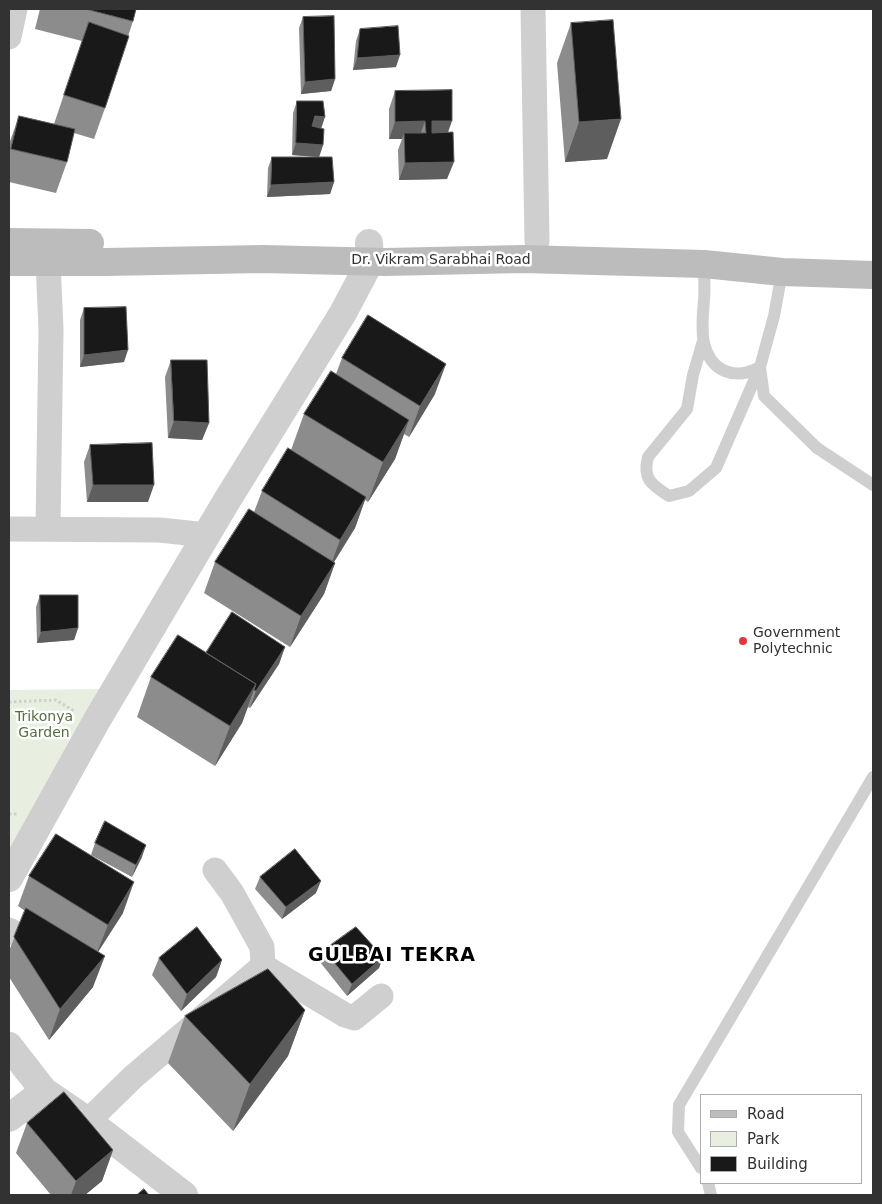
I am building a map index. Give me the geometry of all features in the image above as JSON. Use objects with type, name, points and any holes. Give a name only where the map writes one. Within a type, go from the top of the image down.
[{"type":"main road","name":"Dr. Vikram Sarabhai Road","points":[[9,242],[106,244],[263,240],[370,252],[523,259],[704,264],[782,272],[873,275]]},
{"type":"main road","name":"Dr. Vikram Sarabhai Road","points":[[9,262],[263,259],[536,241],[835,256],[873,256]]},
{"type":"street","points":[[9,38],[15,9]]},
{"type":"street","points":[[533,9],[536,241]]},
{"type":"street","points":[[9,878],[97,720],[207,535],[343,313],[370,252]]},
{"type":"street","points":[[48,262],[51,329],[48,529]]},
{"type":"street","points":[[9,529],[159,530],[207,535]]},
{"type":"street","points":[[215,870],[232,893],[262,947],[263,966]]},
{"type":"street","points":[[9,930],[61,959]]},
{"type":"street","points":[[263,966],[344,1015],[354,1018],[381,996]]},
{"type":"street","points":[[88,1121],[133,1077],[263,966]]},
{"type":"street","points":[[9,1046],[44,1091],[88,1121],[184,1195]]},
{"type":"street","points":[[9,1118],[44,1091]]},
{"type":"lane","points":[[704,264],[704,340],[708,356],[724,372],[750,373],[760,367]]},
{"type":"lane","points":[[704,340],[693,375],[687,409],[648,457],[646,464],[647,476],[653,486],[669,496],[689,491],[716,468],[760,367],[774,316],[782,272]]},
{"type":"lane","points":[[760,367],[764,396],[817,448],[873,484]]},
{"type":"lane","points":[[700,1166],[678,1132],[679,1105],[873,777]]},
{"type":"path","points":[[9,702],[56,700],[75,712],[75,720]]},
{"type":"path","points":[[9,814],[21,814]]},
{"type":"green space","name":"Trikonya Garden","points":[[106,689],[9,864],[9,690]]},
{"type":"building","points":[[86,9],[136,9],[133,21]]},
{"type":"building","points":[[334,16],[335,79],[305,82],[303,17]]},
{"type":"building","points":[[613,20],[621,119],[579,122],[571,23]]},
{"type":"building","points":[[89,22],[129,36],[105,108],[64,95]]},
{"type":"building","points":[[398,26],[400,55],[357,58],[360,29]]},
{"type":"building","points":[[452,90],[452,121],[432,121],[432,133],[453,132],[454,162],[405,163],[404,133],[426,133],[425,121],[395,122],[395,91]]},
{"type":"building","points":[[297,101],[323,101],[325,117],[315,116],[312,126],[324,129],[323,145],[296,143]]},
{"type":"building","points":[[19,116],[75,129],[67,162],[11,149]]},
{"type":"building","points":[[272,157],[332,157],[334,182],[271,185]]},
{"type":"building","points":[[126,307],[128,350],[84,355],[84,308]]},
{"type":"building","points":[[368,315],[446,364],[420,406],[342,358]]},
{"type":"building","points":[[171,360],[207,360],[209,423],[174,421]]},
{"type":"building","points":[[331,371],[409,420],[383,462],[304,414]]},
{"type":"building","points":[[152,443],[154,485],[93,485],[90,445]]},
{"type":"building","points":[[288,448],[366,497],[340,540],[262,491]]},
{"type":"building","points":[[249,509],[335,563],[301,616],[215,562]]},
{"type":"building","points":[[40,595],[78,595],[78,628],[41,632]]},
{"type":"building","points":[[232,612],[285,647],[256,691],[254,690],[256,684],[206,653]]},
{"type":"building","points":[[178,635],[256,684],[230,726],[151,677]]},
{"type":"building","points":[[105,821],[146,845],[136,865],[95,843]]},
{"type":"building","points":[[56,834],[134,882],[108,925],[29,876]]},
{"type":"building","points":[[295,849],[321,881],[286,907],[260,877]]},
{"type":"building","points":[[26,908],[105,956],[60,1009],[14,937]]},
{"type":"building","points":[[197,927],[222,960],[187,994],[159,958]]},
{"type":"building","points":[[356,927],[383,957],[352,984],[324,950]]},
{"type":"building","points":[[268,969],[305,1010],[250,1084],[185,1016]]},
{"type":"building","points":[[64,1092],[113,1150],[76,1181],[27,1123]]},
{"type":"building","points":[[144,1189],[149,1195],[137,1195]]},
{"type":"place","name":"Government Polytechnic","points":[[743,641]]},
{"type":"district","name":"GULBAI TEKRA","points":[[392,956]]}]
